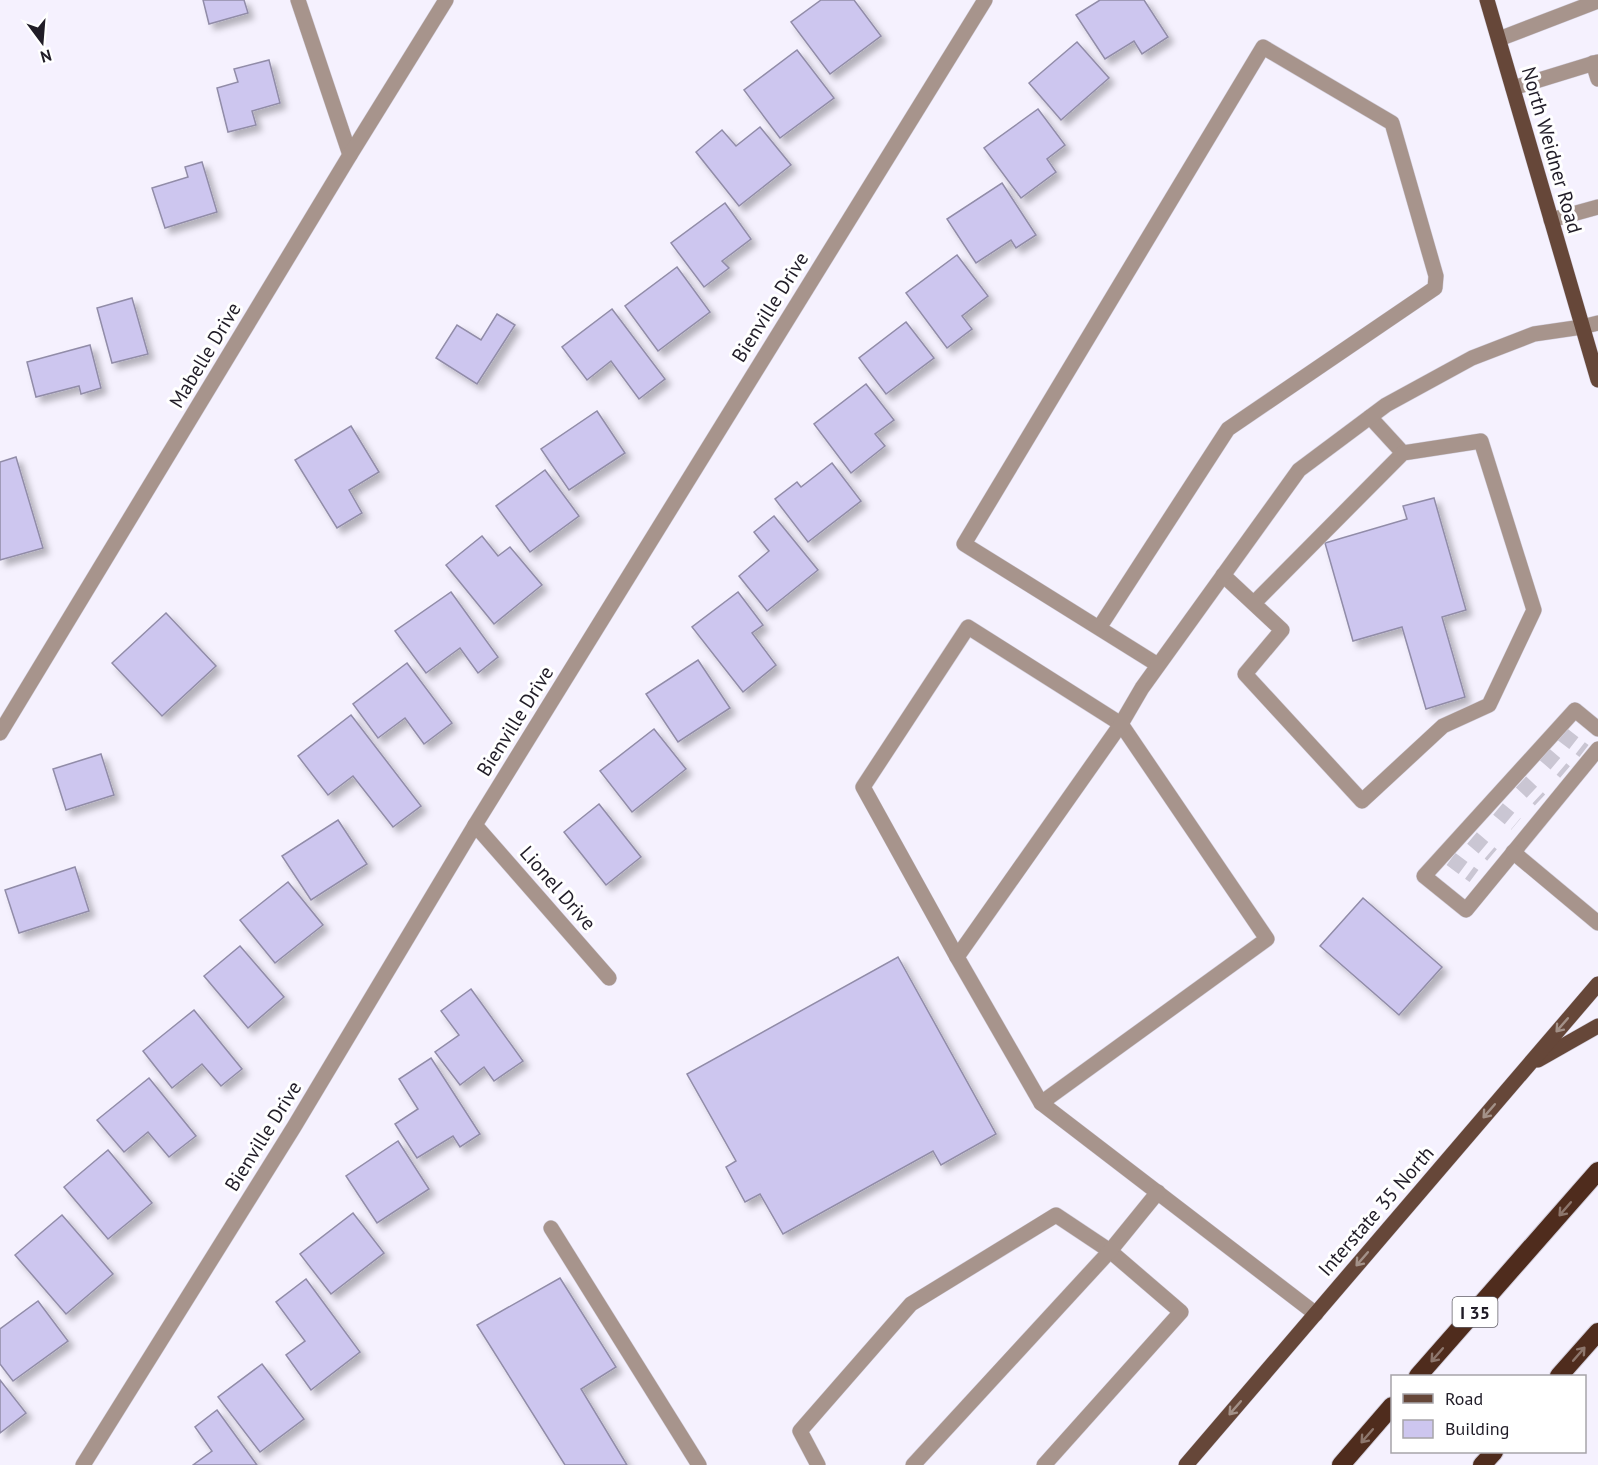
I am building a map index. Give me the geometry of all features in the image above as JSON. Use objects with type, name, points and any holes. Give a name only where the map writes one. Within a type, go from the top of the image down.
[{"type":"highway","name":"I 35","points":[[1420,1375],[1598,1171]]},
{"type":"highway","points":[[1561,1375],[1598,1332]]},
{"type":"highway","points":[[1341,1465],[1391,1407]]},
{"type":"highway","points":[[1482,1465],[1493,1453]]},
{"type":"main road","name":"North Weidner Road","points":[[1487,0],[1598,380]]},
{"type":"main road","name":"Interstate 35 North","points":[[1186,1465],[1598,984]]},
{"type":"main road","points":[[1527,1067],[1598,1026]]},
{"type":"street","points":[[298,0],[350,155]]},
{"type":"street","name":"Mabelle Drive","points":[[0,733],[350,155],[447,0]]},
{"type":"street","name":"Bienville Drive","points":[[83,1465],[294,1127],[475,825],[985,0]]},
{"type":"street","points":[[1498,39],[1598,0]]},
{"type":"street","points":[[1099,628],[1227,429],[1435,288],[1436,276],[1392,123],[1263,47],[963,544],[1158,665]]},
{"type":"street","points":[[1513,88],[1596,62],[1598,79]]},
{"type":"street","points":[[1551,220],[1598,207]]},
{"type":"street","points":[[957,957],[1121,724],[1158,665],[1299,470],[1386,405],[1472,358],[1534,334],[1582,327],[1598,322]]},
{"type":"street","points":[[1370,417],[1403,453]]},
{"type":"street","points":[[1223,575],[1282,630],[1245,674],[1362,801],[1443,726],[1489,705],[1534,610],[1481,441],[1403,453],[1254,603]]},
{"type":"street","points":[[1041,1103],[1267,939],[1121,724],[968,627],[863,787],[1041,1103],[1316,1314]]},
{"type":"street","points":[[1591,752],[1545,804],[1528,834],[1503,857],[1486,886],[1466,910],[1424,876],[1468,835],[1559,732],[1575,710],[1598,729]]},
{"type":"street","points":[[1516,824],[1528,834]]},
{"type":"street","name":"Lionel Drive","points":[[475,825],[609,978]]},
{"type":"street","points":[[1503,857],[1598,923]]},
{"type":"street","points":[[1473,876],[1486,886]]},
{"type":"street","points":[[913,1465],[1110,1251],[1158,1192]]},
{"type":"street","points":[[818,1465],[800,1431],[911,1304],[1056,1215],[1110,1251],[1181,1312],[1044,1465]]},
{"type":"street","points":[[551,1228],[699,1465]]},
{"type":"building","points":[[203,0],[244,0],[248,13],[209,24]]},
{"type":"building","points":[[821,0],[854,0],[881,36],[830,74],[791,22]]},
{"type":"building","points":[[1100,0],[1144,0],[1168,37],[1142,54],[1134,41],[1105,59],[1076,15]]},
{"type":"building","points":[[1077,42],[1109,78],[1061,120],[1029,83]]},
{"type":"building","points":[[797,50],[834,98],[780,138],[744,90]]},
{"type":"building","points":[[269,60],[280,103],[252,111],[256,125],[228,132],[217,88],[238,82],[234,69]]},
{"type":"building","points":[[1038,109],[1065,145],[1047,159],[1056,172],[1021,198],[984,148]]},
{"type":"building","points":[[760,127],[791,165],[739,206],[696,152],[722,130],[736,146]]},
{"type":"building","points":[[202,162],[217,212],[165,228],[152,188],[188,177],[185,167]]},
{"type":"building","points":[[1002,183],[1036,235],[1016,248],[1011,240],[976,263],[947,219]]},
{"type":"building","points":[[725,203],[751,239],[722,261],[729,268],[704,287],[671,243]]},
{"type":"building","points":[[957,255],[988,296],[962,316],[972,329],[947,348],[906,293]]},
{"type":"building","points":[[677,267],[710,312],[658,351],[625,306]]},
{"type":"building","points":[[132,298],[148,354],[112,363],[97,308]]},
{"type":"building","points":[[612,309],[665,379],[639,399],[611,361],[587,380],[562,347]]},
{"type":"building","points":[[497,314],[515,325],[477,384],[436,358],[457,325],[481,340]]},
{"type":"building","points":[[906,322],[934,358],[886,394],[859,358]]},
{"type":"building","points":[[90,345],[101,388],[81,394],[79,386],[36,397],[27,362]]},
{"type":"building","points":[[866,384],[894,420],[875,434],[885,446],[851,473],[814,424]]},
{"type":"building","points":[[597,411],[625,453],[569,490],[541,449]]},
{"type":"building","points":[[351,426],[379,472],[349,490],[362,513],[337,528],[295,460]]},
{"type":"building","points":[[16,457],[43,548],[0,560],[0,462]]},
{"type":"building","points":[[832,463],[861,501],[808,542],[775,499],[797,482],[801,487]]},
{"type":"building","points":[[545,470],[579,516],[530,552],[496,506]]},
{"type":"building","points":[[1434,498],[1466,610],[1442,617],[1465,697],[1426,709],[1402,627],[1353,641],[1325,543],[1407,519],[1403,506]]},
{"type":"building","points":[[774,516],[818,570],[767,611],[739,576],[769,551],[754,532]]},
{"type":"building","points":[[482,536],[498,556],[510,547],[542,585],[494,624],[446,565]]},
{"type":"building","points":[[451,592],[498,657],[478,673],[460,648],[426,673],[395,631]]},
{"type":"building","points":[[738,592],[763,625],[752,633],[776,665],[743,692],[692,627]]},
{"type":"building","points":[[166,613],[216,666],[162,716],[112,663]]},
{"type":"building","points":[[698,660],[730,708],[678,742],[646,694]]},
{"type":"building","points":[[407,663],[452,723],[424,744],[405,718],[378,738],[353,704]]},
{"type":"building","points":[[351,715],[421,806],[393,827],[353,776],[328,795],[298,756]]},
{"type":"building","points":[[654,729],[686,769],[632,812],[600,771]]},
{"type":"building","points":[[101,754],[114,795],[66,810],[53,769]]},
{"type":"building","points":[[599,804],[641,857],[606,885],[564,832]]},
{"type":"building","points":[[338,820],[367,864],[311,900],[282,856]]},
{"type":"building","points":[[75,867],[89,911],[19,933],[5,890]]},
{"type":"building","points":[[288,882],[323,925],[275,963],[240,920]]},
{"type":"building","points":[[1363,898],[1442,967],[1399,1015],[1320,946]]},
{"type":"building","points":[[240,946],[284,997],[248,1028],[204,976]]},
{"type":"building","points":[[898,957],[996,1134],[941,1165],[933,1151],[783,1234],[760,1194],[745,1202],[726,1167],[736,1161],[687,1074]]},
{"type":"building","points":[[471,989],[523,1061],[494,1081],[484,1067],[460,1085],[435,1052],[459,1035],[441,1011]]},
{"type":"building","points":[[194,1010],[242,1069],[221,1086],[202,1064],[172,1088],[143,1051]]},
{"type":"building","points":[[431,1058],[480,1134],[460,1147],[453,1136],[417,1158],[395,1124],[418,1109],[399,1079]]},
{"type":"building","points":[[149,1078],[196,1136],[169,1157],[148,1132],[124,1152],[97,1120]]},
{"type":"building","points":[[398,1141],[429,1189],[377,1223],[346,1176]]},
{"type":"building","points":[[108,1150],[152,1203],[108,1239],[64,1187]]},
{"type":"building","points":[[353,1213],[384,1253],[331,1294],[300,1254]]},
{"type":"building","points":[[62,1215],[113,1274],[66,1314],[15,1255]]},
{"type":"building","points":[[560,1278],[616,1367],[581,1389],[627,1465],[565,1465],[477,1325]]},
{"type":"building","points":[[306,1279],[360,1352],[311,1390],[286,1355],[305,1341],[276,1302]]},
{"type":"building","points":[[38,1301],[68,1341],[13,1381],[0,1364],[0,1329]]},
{"type":"building","points":[[262,1364],[304,1419],[260,1452],[218,1397]]},
{"type":"building","points":[[0,1380],[26,1413],[0,1433]]},
{"type":"building","points":[[217,1410],[257,1465],[193,1465],[212,1451],[195,1427]]},
{"type":"tunnel","points":[[1562,734],[1584,751]]},
{"type":"tunnel","points":[[1544,754],[1565,772]]},
{"type":"tunnel","points":[[1521,782],[1540,800]]},
{"type":"tunnel","points":[[1498,809],[1516,824]]},
{"type":"tunnel","points":[[1472,838],[1492,855]]},
{"type":"tunnel","points":[[1451,859],[1474,876]]}]
